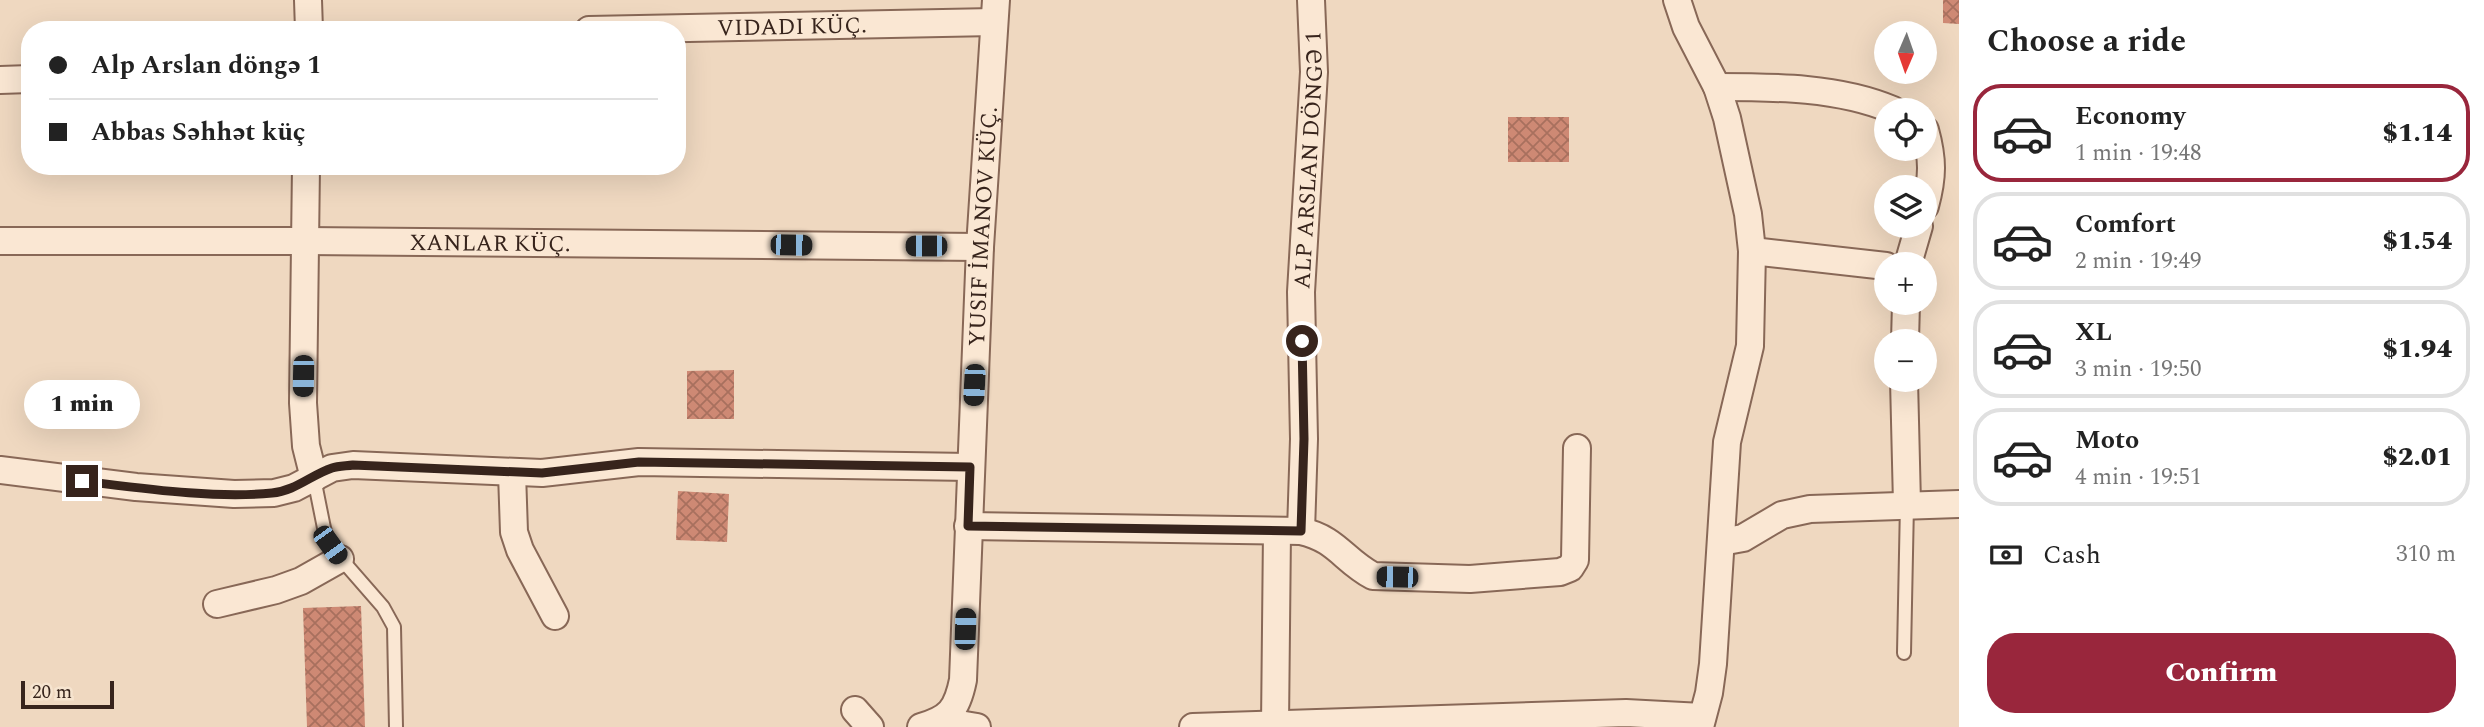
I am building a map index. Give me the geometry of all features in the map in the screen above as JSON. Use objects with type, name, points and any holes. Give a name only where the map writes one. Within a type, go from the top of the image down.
[{"type":"street","points":[[308,0],[309,21]]},
{"type":"street","name":"ALP ARSLAN DÖNGƏ 1","points":[[1275,726],[1289,531],[1304,439],[1301,292],[1314,72],[1311,0]]},
{"type":"street","points":[[1193,727],[1308,726],[1626,713],[1701,722],[1713,664],[1727,442],[1750,346],[1752,251],[1748,214],[1727,118],[1717,88],[1686,27],[1676,0]]},
{"type":"street","name":"VIDADI KÜÇ.","points":[[686,25],[995,11]]},
{"type":"street","name":"YUSIF İMANOV KÜÇ.","points":[[931,724],[950,713],[959,698],[963,680],[980,247],[995,11]]},
{"type":"street","points":[[0,80],[21,79]]},
{"type":"street","points":[[1717,88],[1774,87],[1837,95],[1874,105]]},
{"type":"street","points":[[306,175],[303,403],[306,446],[314,478]]},
{"type":"street","name":"XANLAR KÜÇ.","points":[[0,241],[980,247]]},
{"type":"street","points":[[1752,251],[1874,265]]},
{"type":"street","points":[[1903,392],[1907,504]]},
{"type":"street","points":[[968,526],[1289,531],[1319,535],[1360,569],[1373,576],[1470,579],[1560,572],[1570,568],[1575,560],[1577,449]]},
{"type":"street","points":[[0,470],[136,487],[234,494],[274,493],[294,488],[332,468],[353,465],[512,472],[569,471],[639,462],[970,467]]},
{"type":"street","points":[[512,472],[514,532],[520,550],[555,616]]},
{"type":"street","points":[[1721,542],[1744,538],[1782,515],[1810,509],[1959,504]]},
{"type":"street","points":[[217,604],[301,581],[340,559]]},
{"type":"street","points":[[931,724],[977,727]]},
{"type":"lane","points":[[314,478],[330,545],[383,607],[394,627],[396,727]]},
{"type":"lane","points":[[1904,653],[1907,504]]},
{"type":"building","points":[[1943,0],[1959,0],[1959,24],[1943,23]]},
{"type":"building","points":[[1508,117],[1569,117],[1569,162],[1508,162]]},
{"type":"building","points":[[734,370],[734,419],[687,419],[687,371]]},
{"type":"building","points":[[678,491],[729,494],[727,542],[676,540]]},
{"type":"building","points":[[361,606],[365,727],[307,727],[303,608]]},
{"type":"route","points":[[82,481],[234,494],[274,493],[294,488],[332,468],[353,465],[542,473],[639,462],[970,467],[968,526],[1301,531],[1304,439],[1302,341]]}]
